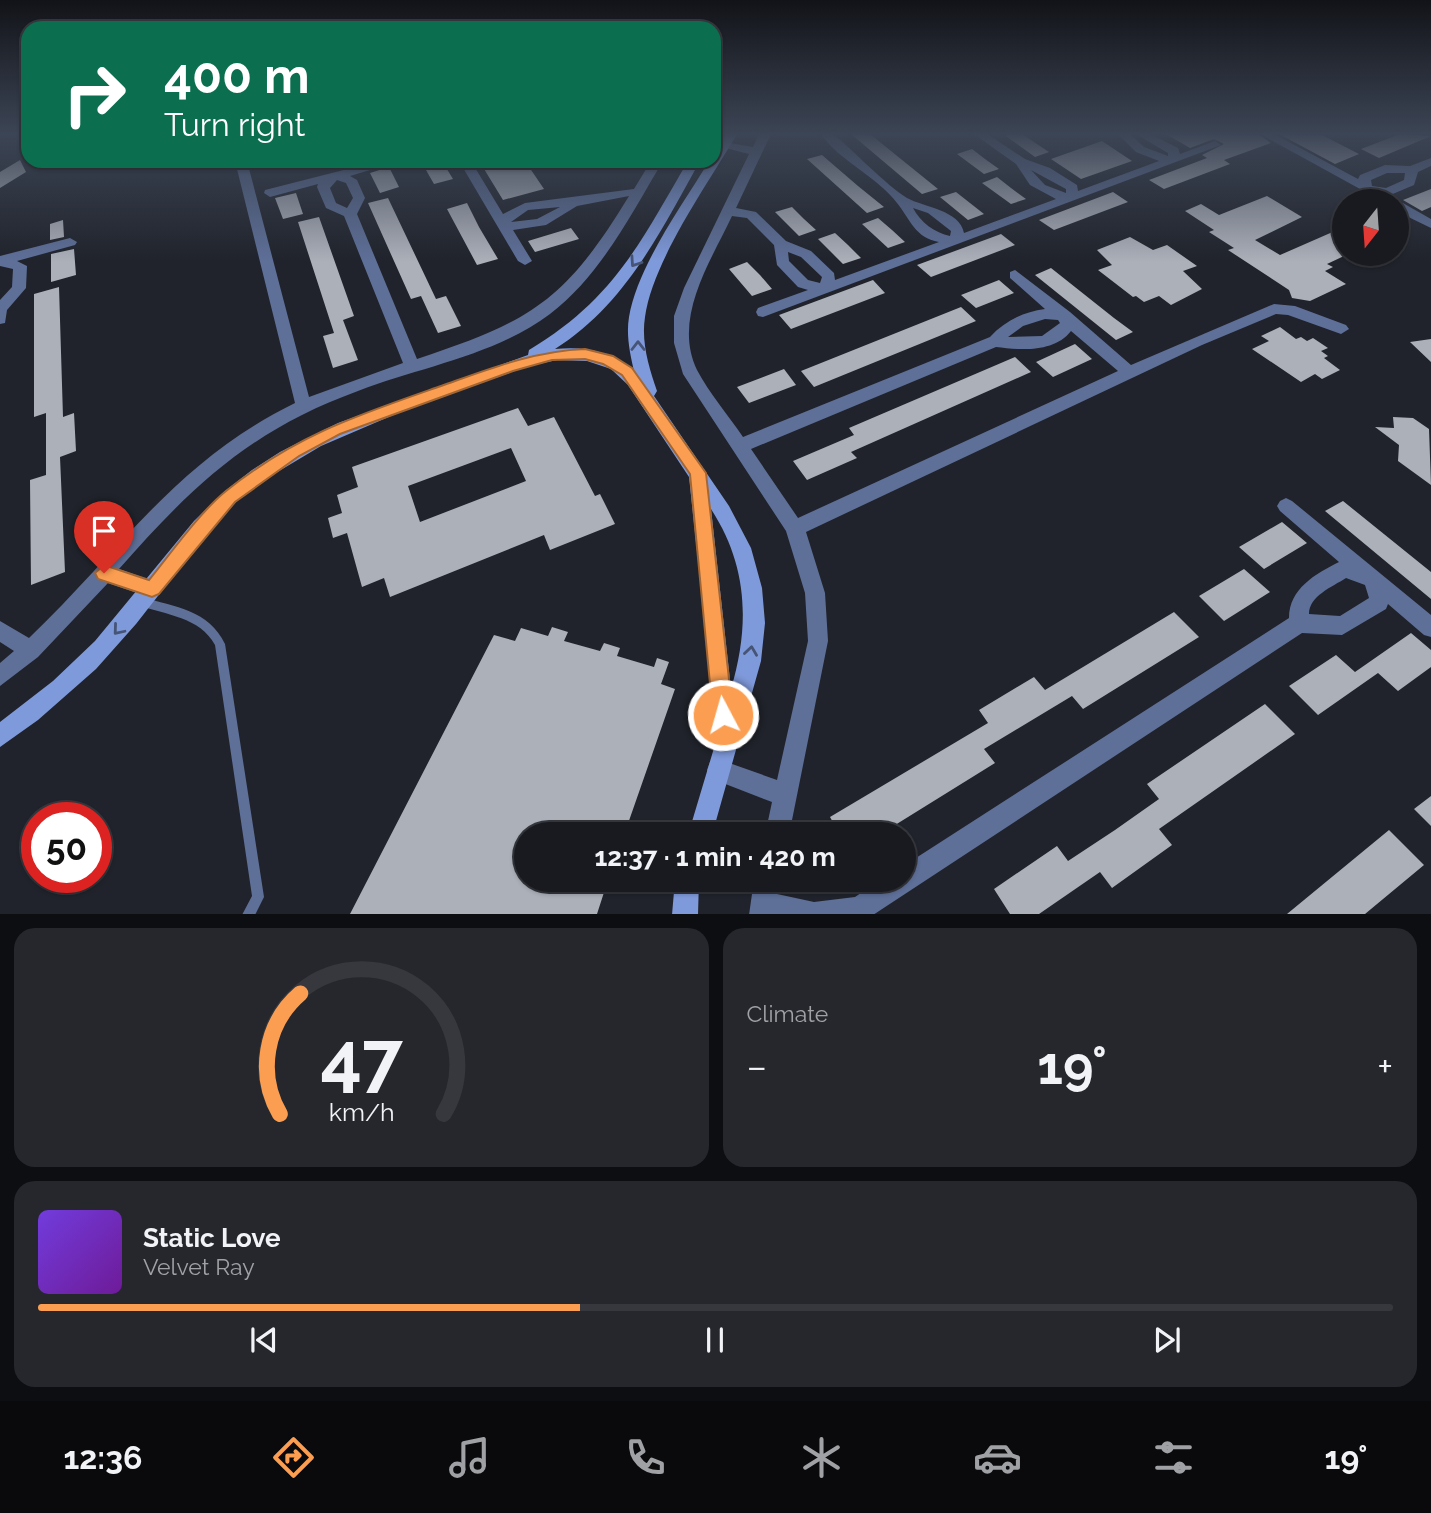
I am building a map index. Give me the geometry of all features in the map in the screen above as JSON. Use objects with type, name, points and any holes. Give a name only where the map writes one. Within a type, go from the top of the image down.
[{"type":"main road","points":[[509,367],[554,344],[596,312],[616,291],[685,177]]},
{"type":"main road","points":[[655,411],[638,359],[637,316],[656,269],[706,177]]},
{"type":"main road","points":[[660,220],[680,224]]},
{"type":"main road","points":[[0,736],[86,666],[230,497],[293,452],[373,414],[509,367],[552,355],[585,354],[608,360],[627,372],[655,411],[698,473],[741,548],[752,588],[755,623],[750,661],[703,822]]},
{"type":"main road","points":[[698,473],[726,741]]},
{"type":"main road","points":[[685,914],[686,892]]},
{"type":"street","points":[[245,177],[303,404]]},
{"type":"street","points":[[270,193],[332,177]]},
{"type":"street","points":[[333,177],[323,187],[331,205],[350,214],[412,366]]},
{"type":"street","points":[[337,177],[351,180],[359,198],[350,214]]},
{"type":"street","points":[[474,177],[525,261]]},
{"type":"street","points":[[0,676],[30,650],[104,573],[163,504],[248,435],[303,404],[481,343],[545,311],[591,267],[647,177]]},
{"type":"street","points":[[744,177],[691,288],[682,316],[682,343],[689,370],[794,528],[815,593],[818,641],[780,822]]},
{"type":"street","points":[[875,177],[903,201],[911,217],[934,237],[956,241]]},
{"type":"street","points":[[1026,177],[1061,198],[1072,198]]},
{"type":"street","points":[[762,312],[1130,177]]},
{"type":"street","points":[[1344,177],[1366,189]]},
{"type":"street","points":[[1366,189],[1364,178],[1367,177]]},
{"type":"street","points":[[1395,189],[1410,182],[1411,177]]},
{"type":"street","points":[[503,225],[513,212],[547,202],[574,202],[621,190],[636,193]]},
{"type":"street","points":[[903,201],[933,210],[958,230],[956,241]]},
{"type":"street","points":[[729,211],[751,215],[781,244],[806,254],[829,276],[825,289]]},
{"type":"street","points":[[1409,212],[1431,224]]},
{"type":"street","points":[[1,261],[70,243]]},
{"type":"street","points":[[781,244],[782,262],[803,285],[825,289]]},
{"type":"street","points":[[0,319],[0,309],[19,288],[20,266],[1,261]]},
{"type":"street","points":[[1015,275],[1130,373]]},
{"type":"street","points":[[794,528],[1274,309],[1290,310],[1341,329]]},
{"type":"street","points":[[740,446],[995,341],[1011,325],[1043,312],[1065,316]]},
{"type":"street","points":[[995,341],[1031,344],[1064,331],[1068,324],[1065,316]]},
{"type":"street","points":[[1286,506],[1431,628]]},
{"type":"street","points":[[916,872],[1298,623],[1342,626],[1370,609],[1379,603],[1379,593],[1372,578],[1343,569],[1307,593],[1299,605],[1298,623]]},
{"type":"street","points":[[104,573],[147,595]]},
{"type":"street","points":[[0,630],[30,650]]},
{"type":"street","points":[[718,770],[786,795]]},
{"type":"street","points":[[822,914],[859,909],[885,892]]},
{"type":"street","points":[[763,899],[811,914]]},
{"type":"lane","points":[[147,595],[206,623],[216,631],[258,897],[249,914]]},
{"type":"building","points":[[0,177],[18,177],[0,188]]},
{"type":"building","points":[[372,177],[394,177],[399,187],[380,193]]},
{"type":"building","points":[[430,177],[452,177],[453,179],[434,184]]},
{"type":"building","points":[[489,177],[536,177],[544,189],[503,200]]},
{"type":"building","points":[[827,177],[847,177],[884,207],[867,213]]},
{"type":"building","points":[[901,177],[923,177],[938,189],[922,194]]},
{"type":"building","points":[[997,177],[1026,199],[1011,204],[982,183]]},
{"type":"building","points":[[1158,177],[1197,177],[1164,189],[1149,180]]},
{"type":"building","points":[[1431,189],[1431,207],[1422,211],[1409,203],[1409,198]]},
{"type":"building","points":[[956,192],[984,214],[968,220],[940,197]]},
{"type":"building","points":[[1113,192],[1128,202],[1054,230],[1039,220]]},
{"type":"building","points":[[296,193],[303,214],[283,219],[275,198]]},
{"type":"building","points":[[1267,196],[1302,217],[1255,240],[1280,255],[1332,232],[1332,262],[1327,264],[1333,267],[1325,271],[1346,284],[1310,301],[1292,298],[1289,290],[1228,250],[1234,248],[1209,232],[1214,230],[1185,211],[1201,204],[1219,215]]},
{"type":"building","points":[[388,198],[436,299],[446,296],[461,326],[438,333],[421,296],[411,299],[368,203]]},
{"type":"building","points":[[467,203],[498,259],[477,265],[447,209]]},
{"type":"building","points":[[792,207],[816,230],[799,236],[775,212]]},
{"type":"building","points":[[319,217],[354,316],[343,320],[358,360],[333,368],[323,336],[334,333],[298,222]]},
{"type":"building","points":[[878,218],[905,242],[888,248],[862,224]]},
{"type":"building","points":[[63,220],[64,237],[50,240],[50,224]]},
{"type":"building","points":[[571,228],[579,239],[535,252],[528,241]]},
{"type":"building","points":[[835,233],[861,258],[843,264],[818,239]]},
{"type":"building","points":[[1001,234],[1015,245],[931,277],[917,265]]},
{"type":"building","points":[[1130,237],[1153,250],[1167,245],[1197,266],[1183,271],[1202,289],[1171,305],[1159,296],[1144,302],[1136,296],[1133,297],[1098,270],[1112,265],[1097,250]]},
{"type":"building","points":[[74,249],[76,275],[51,282],[51,254]]},
{"type":"building","points":[[747,262],[772,289],[752,296],[729,269]]},
{"type":"building","points":[[1051,268],[1133,332],[1116,340],[1035,275]]},
{"type":"building","points":[[873,280],[885,293],[791,329],[779,315]]},
{"type":"building","points":[[999,280],[1014,293],[976,308],[961,295]]},
{"type":"building","points":[[59,287],[63,417],[74,413],[76,451],[60,457],[65,572],[31,585],[30,480],[46,475],[46,413],[34,417],[34,294]]},
{"type":"building","points":[[961,307],[976,321],[814,387],[801,371]]},
{"type":"building","points":[[1280,327],[1296,339],[1301,337],[1307,341],[1313,338],[1328,348],[1321,351],[1328,356],[1324,358],[1340,370],[1322,379],[1315,374],[1301,382],[1252,349],[1269,341],[1261,336]]},
{"type":"building","points":[[1431,339],[1431,362],[1410,342]]},
{"type":"building","points":[[1075,344],[1092,359],[1053,377],[1036,362]]},
{"type":"building","points":[[1015,357],[1031,372],[851,452],[857,458],[807,480],[793,461],[854,435],[849,428]]},
{"type":"building","points":[[784,369],[796,385],[749,403],[737,387]]},
{"type":"building","points":[[518,408],[528,426],[554,417],[595,496],[600,494],[615,524],[550,550],[544,535],[390,597],[384,578],[362,587],[347,533],[333,538],[328,518],[342,513],[337,495],[358,487],[352,467]],"holes":[[[511,448],[526,481],[420,522],[408,486]]]},
{"type":"building","points":[[1393,417],[1413,418],[1429,429],[1431,485],[1398,461],[1399,445],[1375,427],[1394,428]]},
{"type":"building","points":[[1343,501],[1431,572],[1431,599],[1325,511]]},
{"type":"building","points":[[1282,522],[1307,543],[1264,569],[1239,547]]},
{"type":"building","points":[[1244,569],[1270,592],[1224,621],[1199,596]]},
{"type":"building","points":[[1174,612],[1199,637],[1083,709],[1072,696],[984,749],[995,763],[900,822],[833,822],[830,817],[988,723],[979,710],[1034,677],[1045,690]]},
{"type":"building","points":[[552,627],[568,632],[564,641],[600,651],[604,643],[620,648],[617,656],[654,667],[657,658],[669,662],[661,684],[675,689],[629,822],[514,822],[514,892],[604,892],[597,914],[350,914],[494,635],[515,641],[521,628],[548,636]]},
{"type":"building","points":[[1411,633],[1431,650],[1431,667],[1398,691],[1378,673],[1318,715],[1289,686],[1336,655],[1355,672]]},
{"type":"building","points":[[1265,704],[1295,734],[1159,829],[1172,845],[1112,888],[1100,872],[1039,914],[1010,914],[994,889],[1057,846],[1068,861],[1115,830],[1159,799],[1147,784]]},
{"type":"building","points":[[1431,796],[1431,826],[1414,809]]},
{"type":"building","points":[[1389,830],[1424,865],[1365,914],[1287,914]]},
{"type":"route","points":[[104,573],[152,589],[230,497],[293,452],[334,430],[509,367],[552,355],[585,354],[608,360],[627,372],[698,473],[723,715]]}]
